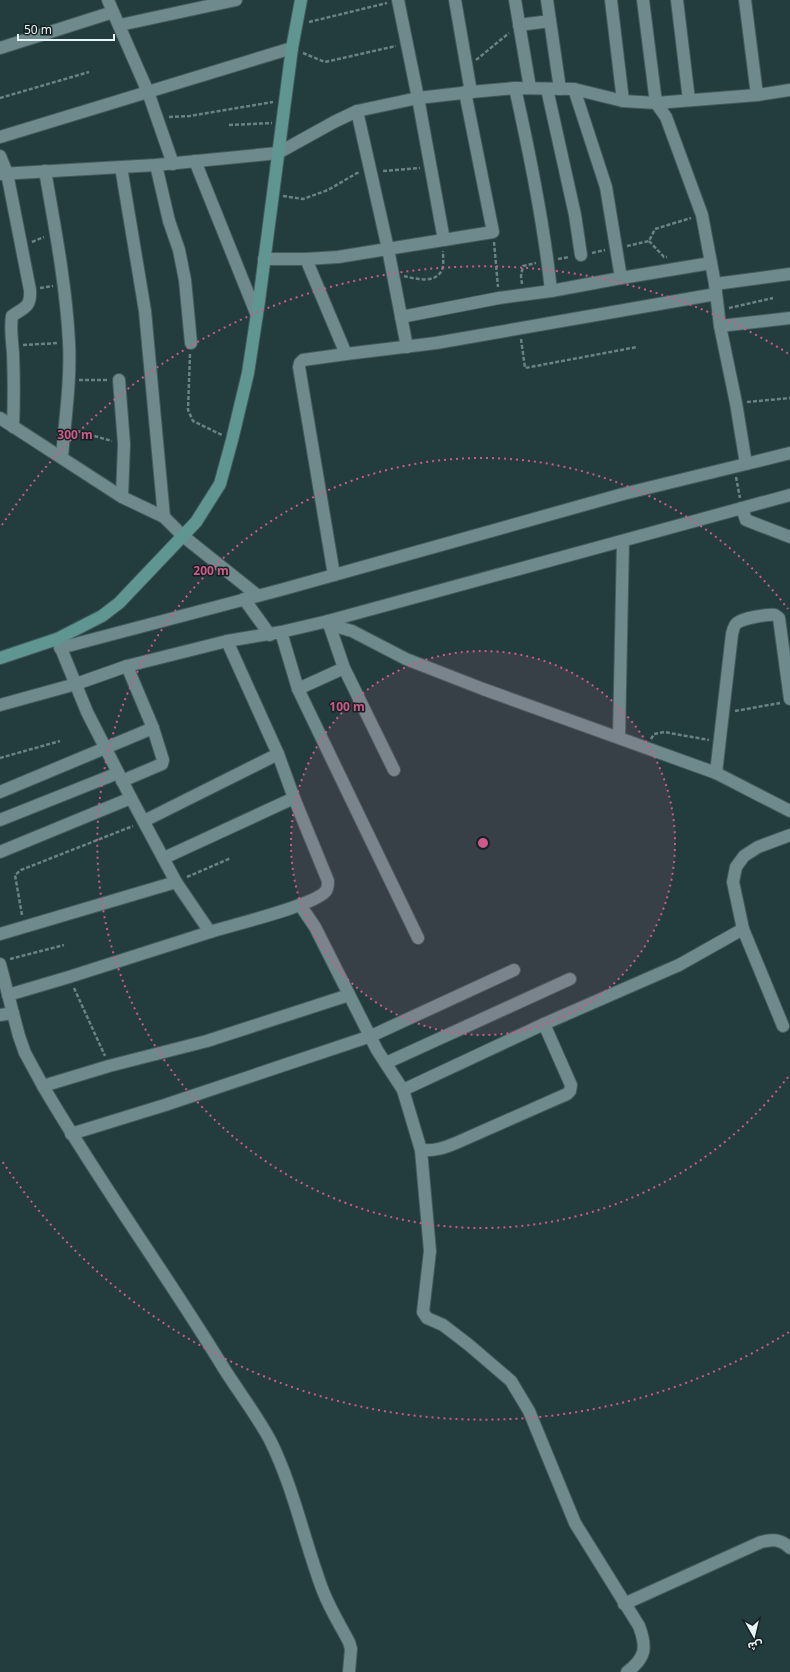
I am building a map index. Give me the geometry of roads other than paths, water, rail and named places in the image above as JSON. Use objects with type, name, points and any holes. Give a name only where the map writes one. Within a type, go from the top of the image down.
[{"type":"main road","points":[[0,658],[58,643],[102,616],[119,603],[196,522],[220,484],[248,373],[292,48],[301,0]]},
{"type":"street","points":[[108,0],[148,92],[173,164]]},
{"type":"street","points":[[120,25],[236,0]]},
{"type":"street","points":[[264,259],[338,257],[493,232],[468,92],[468,66],[455,0]]},
{"type":"street","points":[[515,0],[530,88]]},
{"type":"street","points":[[547,0],[560,89]]},
{"type":"street","points":[[611,0],[623,101]]},
{"type":"street","points":[[643,0],[656,103],[666,117],[702,215],[716,289],[720,326],[736,403],[740,465]]},
{"type":"street","points":[[677,0],[689,100]]},
{"type":"street","points":[[746,0],[757,95]]},
{"type":"street","points":[[394,1],[407,43],[444,240]]},
{"type":"street","points":[[0,48],[113,12]]},
{"type":"street","points":[[519,25],[550,21]]},
{"type":"street","points":[[0,137],[292,48]]},
{"type":"street","points":[[3,174],[156,166],[278,153],[357,111],[418,98],[468,92],[514,88],[574,89],[623,101],[656,103],[757,95],[790,90]]},
{"type":"street","points":[[514,88],[525,132],[548,261],[551,291]]},
{"type":"street","points":[[547,89],[575,215],[581,255]]},
{"type":"street","points":[[574,89],[606,187],[621,278]]},
{"type":"street","points":[[357,111],[388,249],[407,347]]},
{"type":"street","points":[[0,156],[30,290],[29,302],[26,308],[12,316],[10,326],[13,345],[13,427]]},
{"type":"street","points":[[195,161],[256,312]]},
{"type":"street","points":[[156,166],[179,250],[185,280],[191,343]]},
{"type":"street","points":[[121,167],[145,310],[164,517]]},
{"type":"street","points":[[45,171],[63,284],[69,343],[68,380],[62,457]]},
{"type":"street","points":[[306,259],[346,354]]},
{"type":"street","points":[[401,317],[499,298],[551,291],[711,263]]},
{"type":"street","points":[[334,576],[299,367],[303,360],[436,343],[790,274]]},
{"type":"street","points":[[720,326],[790,318]]},
{"type":"street","points":[[119,380],[124,444],[122,497]]},
{"type":"street","points":[[0,418],[122,497],[164,517],[183,536],[257,595]]},
{"type":"street","points":[[210,932],[176,882],[131,798],[88,712],[58,643],[334,576],[623,494],[790,453]]},
{"type":"street","points":[[0,705],[76,684],[127,666],[227,641],[329,624],[790,495]]},
{"type":"street","points":[[742,508],[746,520],[790,537]]},
{"type":"street","points":[[619,737],[623,541]]},
{"type":"street","points":[[244,599],[275,633],[298,689],[418,938]]},
{"type":"street","points":[[716,773],[733,628],[736,623],[770,614],[776,614],[780,623],[786,701]]},
{"type":"street","points":[[329,624],[344,668],[394,770]]},
{"type":"street","points":[[329,624],[352,631],[406,659],[482,689],[716,773],[790,811]]},
{"type":"street","points":[[8,995],[300,905],[325,892],[328,887],[328,880],[294,798],[278,754],[227,641]]},
{"type":"street","points":[[0,820],[120,777],[162,764],[162,755],[153,728],[127,666]]},
{"type":"street","points":[[298,689],[344,668]]},
{"type":"street","points":[[0,792],[153,728]]},
{"type":"street","points":[[144,821],[278,754]]},
{"type":"street","points":[[0,852],[131,798]]},
{"type":"street","points":[[164,858],[294,798]]},
{"type":"street","points":[[784,1026],[743,929],[733,882],[736,867],[744,856],[758,847],[790,836]]},
{"type":"street","points":[[0,934],[176,882]]},
{"type":"street","points":[[300,905],[315,927],[377,1050],[403,1090],[421,1150],[430,1251],[423,1312],[427,1318],[443,1325],[469,1345],[511,1381],[529,1411],[575,1523],[639,1626],[644,1639],[644,1650],[642,1656],[627,1672]]},
{"type":"street","points":[[403,1090],[544,1024],[679,965],[743,929]]},
{"type":"street","points":[[4,962],[8,995],[18,1036],[25,1053],[43,1086],[71,1134],[188,1310],[227,1373],[256,1415],[269,1439],[289,1486],[324,1592],[350,1642],[351,1649],[349,1672]]},
{"type":"street","points":[[71,1134],[173,1103],[371,1036],[514,970]]},
{"type":"street","points":[[386,1063],[570,978]]},
{"type":"street","points":[[43,1086],[109,1066],[206,1042],[349,995]]},
{"type":"street","points":[[0,1015],[13,1013]]},
{"type":"street","points":[[421,1150],[439,1150],[570,1091],[571,1085],[544,1024]]},
{"type":"street","points":[[624,1604],[761,1542],[772,1539],[777,1540],[784,1542],[790,1548]]}]
